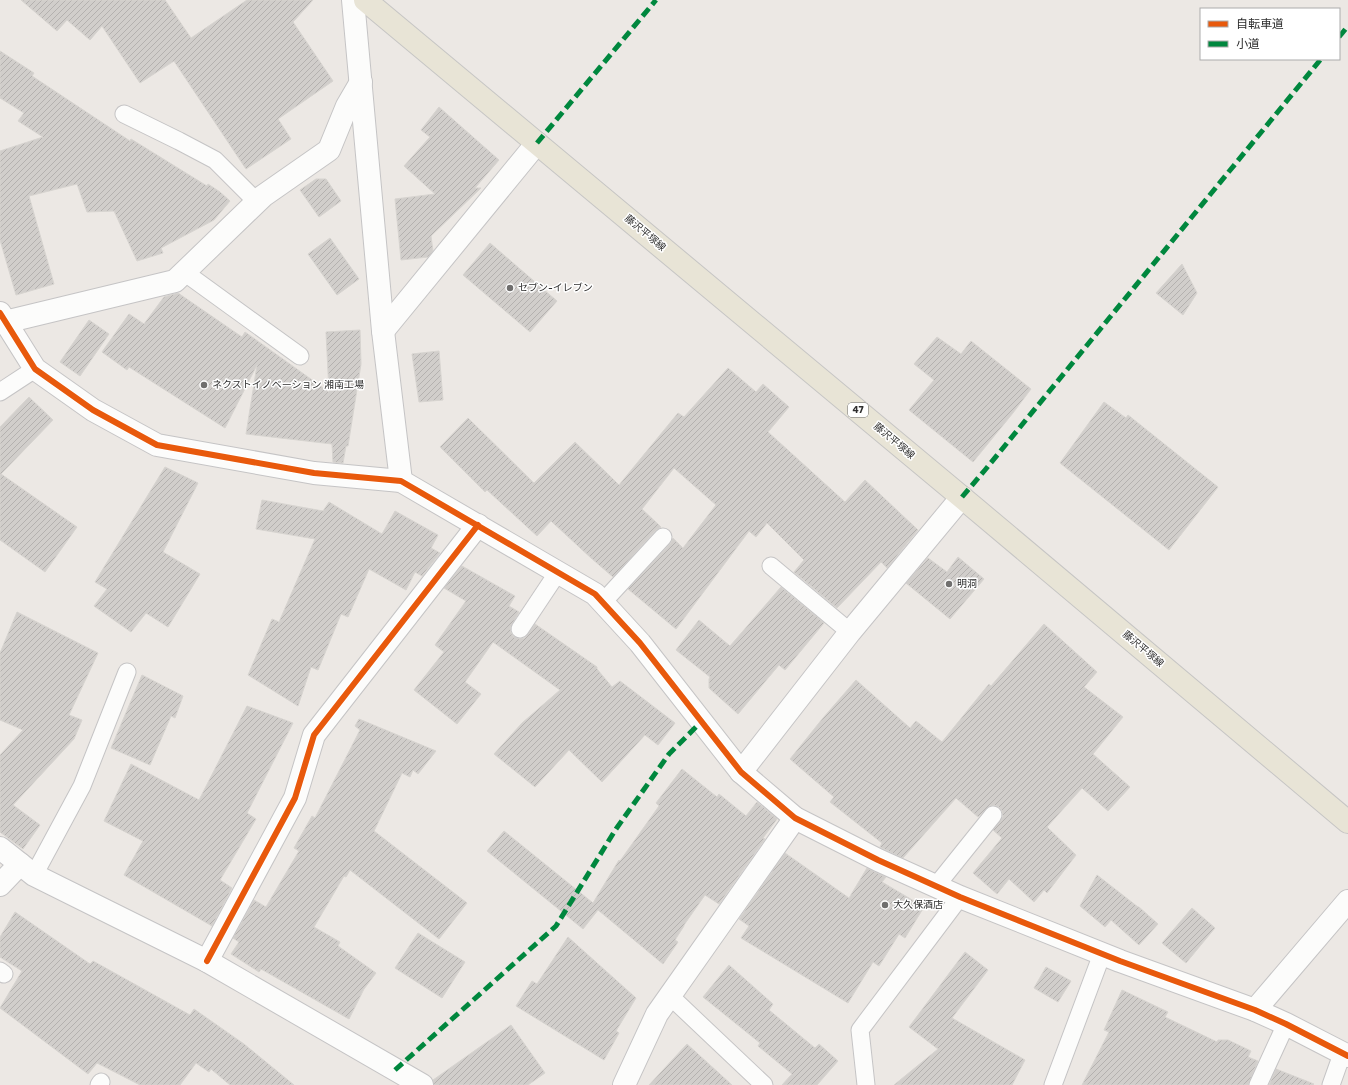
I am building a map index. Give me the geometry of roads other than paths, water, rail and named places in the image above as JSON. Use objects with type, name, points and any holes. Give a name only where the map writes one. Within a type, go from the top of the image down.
[{"type":"main road","name":"藤沢平塚線","points":[[365,0],[962,497],[1348,822]]},
{"type":"street","points":[[353,0],[383,331],[401,481]]},
{"type":"street","points":[[361,82],[347,106],[329,150],[263,196],[175,281],[3,317],[35,369],[93,410],[157,445],[314,473],[401,481],[595,594],[640,643],[741,772],[795,818],[878,860],[960,897],[1102,954],[1255,1010],[1286,1024],[1345,1055]]},
{"type":"street","points":[[383,331],[537,143]]},
{"type":"street","points":[[741,772],[850,632],[962,497]]},
{"type":"street","points":[[207,962],[295,798],[314,736],[478,525]]},
{"type":"street","points":[[624,1085],[657,1014],[795,818]]},
{"type":"street","points":[[0,848],[27,869],[207,962],[422,1085]]},
{"type":"street","points":[[0,885],[27,869]]},
{"type":"street","points":[[1255,1010],[1348,901]]},
{"type":"lane","points":[[124,114],[215,160],[257,202]]},
{"type":"lane","points":[[184,272],[300,356]]},
{"type":"lane","points":[[0,392],[35,369]]},
{"type":"lane","points":[[603,602],[663,537]]},
{"type":"lane","points":[[772,566],[850,632]]},
{"type":"lane","points":[[520,629],[558,572]]},
{"type":"lane","points":[[27,869],[82,786],[127,672]]},
{"type":"lane","points":[[936,886],[993,815]]},
{"type":"lane","points":[[866,1085],[860,1030],[960,897]]},
{"type":"lane","points":[[1053,1085],[1102,954]]},
{"type":"lane","points":[[670,996],[764,1085]]},
{"type":"lane","points":[[1258,1085],[1286,1024]]},
{"type":"lane","points":[[1331,1085],[1345,1055]]},
{"type":"place","name":"セブン-イレブン","points":[[510,288]]},
{"type":"place","name":"ネクストイノベーション 湘南工場","points":[[204,385]]},
{"type":"place","name":"明洞","points":[[949,584]]},
{"type":"place","name":"大久保酒店","points":[[885,905]]}]
